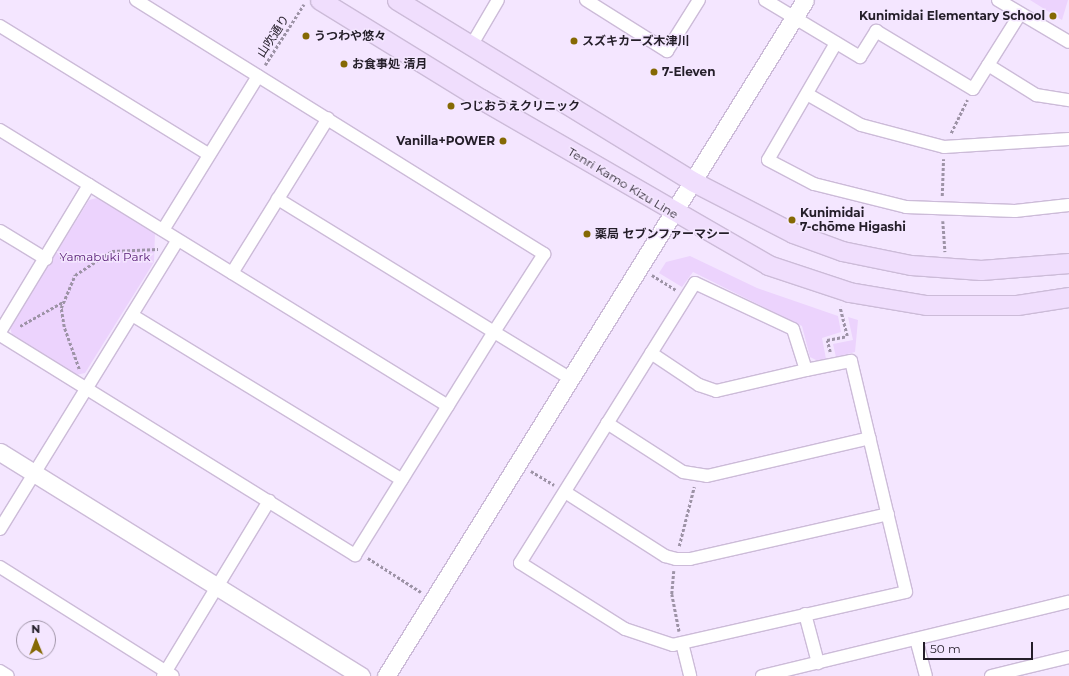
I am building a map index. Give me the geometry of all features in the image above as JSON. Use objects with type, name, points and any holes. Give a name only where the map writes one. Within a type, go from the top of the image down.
[{"type":"main road","points":[[397,0],[694,182],[793,233],[842,251],[885,260],[981,270],[1069,263]]},
{"type":"main road","name":"Tenri Kamo Kizu Line","points":[[312,3],[674,213],[768,265],[848,292],[899,301],[956,305],[1017,305],[1069,297]]},
{"type":"street","points":[[0,335],[356,555],[544,254],[328,118],[136,0]]},
{"type":"street","points":[[471,46],[498,0]]},
{"type":"street","points":[[586,0],[667,51],[699,0]]},
{"type":"street","points":[[765,0],[860,57],[876,31],[973,89],[1020,14]]},
{"type":"street","points":[[386,676],[806,0]]},
{"type":"street","points":[[998,0],[1069,42]]},
{"type":"street","points":[[0,26],[208,154]]},
{"type":"street","points":[[836,43],[768,160],[814,184],[855,196],[906,207],[943,210],[1015,211],[1069,205]]},
{"type":"street","points":[[988,65],[1036,95],[1069,100]]},
{"type":"street","points":[[163,230],[208,154],[258,76]]},
{"type":"street","points":[[806,94],[861,125],[944,147],[1069,139]]},
{"type":"street","points":[[232,273],[328,118]]},
{"type":"street","points":[[0,130],[448,406]]},
{"type":"street","points":[[0,332],[46,259],[89,185]]},
{"type":"street","points":[[278,199],[571,379]]},
{"type":"street","points":[[0,231],[46,259]]},
{"type":"street","points":[[0,529],[178,240]]},
{"type":"street","points":[[652,353],[699,385],[716,391],[851,361],[906,592],[682,643],[643,638],[625,629],[520,563],[695,283],[793,329],[806,370]]},
{"type":"street","points":[[132,315],[402,480]]},
{"type":"street","points":[[607,423],[683,472],[707,476],[870,438]]},
{"type":"street","points":[[0,452],[361,676]]},
{"type":"street","points":[[564,492],[665,556],[676,559],[690,559],[888,514]]},
{"type":"street","points":[[0,567],[167,674],[269,501]]},
{"type":"street","points":[[762,676],[1069,602]]},
{"type":"street","points":[[805,614],[818,663]]},
{"type":"street","points":[[916,639],[926,676]]},
{"type":"street","points":[[682,643],[690,676]]},
{"type":"street","points":[[991,676],[1069,657]]},
{"type":"path","name":"山吹通り","points":[[258,76],[312,3]]},
{"type":"path","points":[[945,252],[943,210],[944,147],[973,89]]},
{"type":"path","points":[[46,259],[96,258],[124,248],[157,249],[169,254]]},
{"type":"path","points":[[87,390],[64,327],[63,302],[75,275],[96,258]]},
{"type":"path","points":[[651,274],[687,297]]},
{"type":"path","points":[[14,329],[63,302]]},
{"type":"path","points":[[833,365],[827,340],[846,336],[840,307]]},
{"type":"path","points":[[528,470],[564,492]]},
{"type":"path","points":[[358,552],[421,592]]},
{"type":"green space","points":[[1030,0],[1068,0],[1062,20]]},
{"type":"green space","name":"Yamabuki Park","points":[[97,198],[155,233],[154,262],[85,373],[76,375],[12,335],[10,327],[89,200]]},
{"type":"green space","points":[[690,256],[757,288],[838,316],[841,332],[822,338],[826,359],[818,361],[810,357],[802,326],[693,272],[682,287],[659,273],[666,262]]},
{"type":"green space","points":[[848,317],[858,320],[855,352],[836,357],[833,344],[853,340]]},
{"type":"place","name":"Kunimidai Elementary School","points":[[1053,16]]},
{"type":"place","name":"うつわや悠々","points":[[306,36]]},
{"type":"place","name":"スズキカーズ木津川","points":[[574,41]]},
{"type":"place","name":"お食事処 清月","points":[[344,64]]},
{"type":"place","name":"7-Eleven","points":[[654,72]]},
{"type":"place","name":"つじおうえクリニック","points":[[451,106]]},
{"type":"place","name":"Vanilla+POWER","points":[[503,141]]},
{"type":"place","name":"Kunimidai 7-chōme Higashi","points":[[792,220]]},
{"type":"place","name":"薬局 セブンファーマシー","points":[[587,234]]}]
